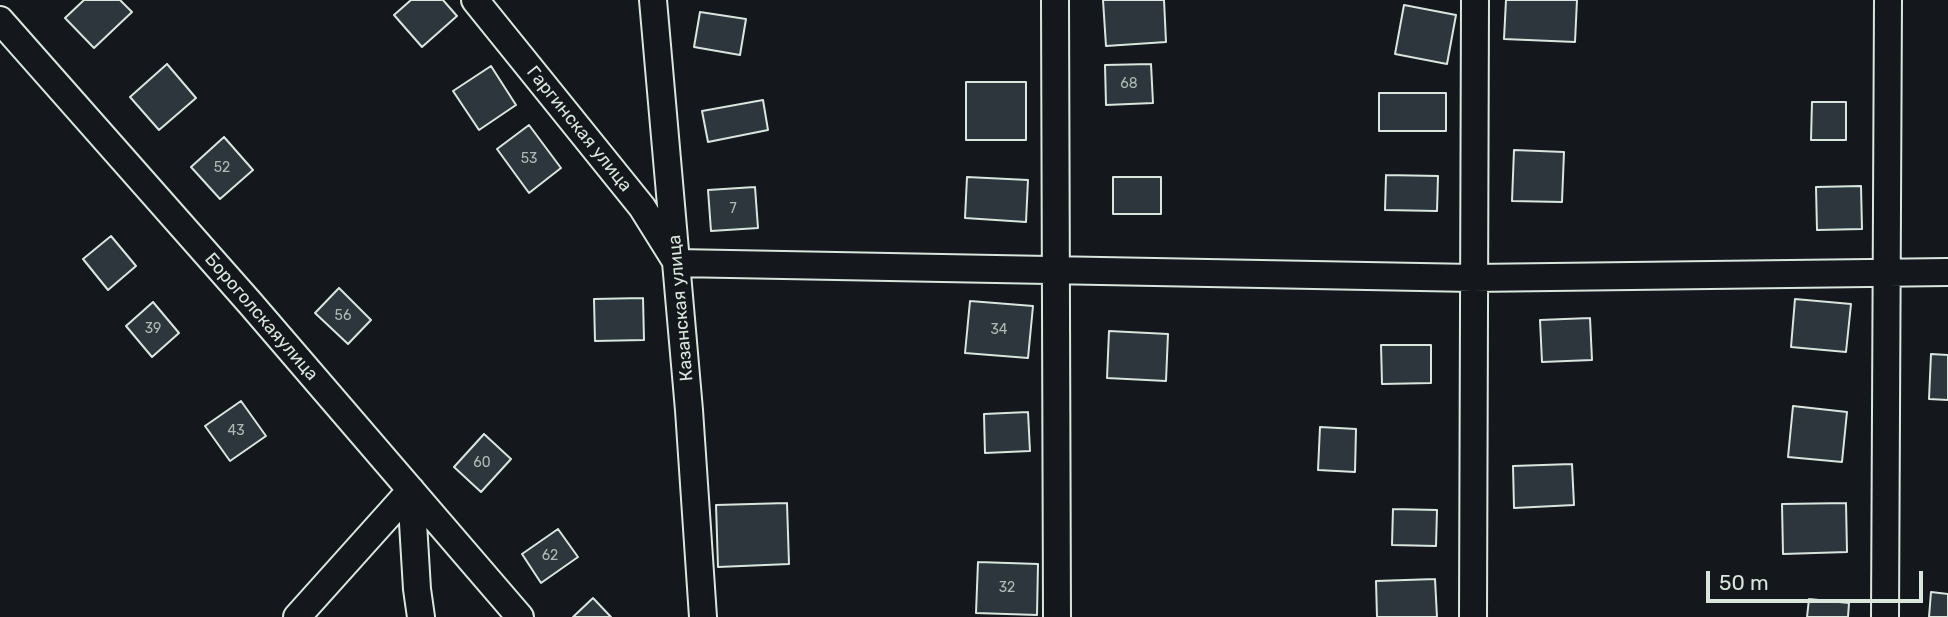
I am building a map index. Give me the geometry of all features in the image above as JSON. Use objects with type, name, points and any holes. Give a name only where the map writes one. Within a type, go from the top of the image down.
[{"type":"street","name":"Гаргинская улица","points":[[475,0],[642,207],[677,263]]},
{"type":"street","name":"Казанская улица","points":[[653,0],[690,410],[703,617]]},
{"type":"street","points":[[1055,0],[1057,617]]},
{"type":"street","points":[[1473,617],[1475,0]]},
{"type":"street","points":[[1885,617],[1888,0]]},
{"type":"street","name":"Бороголскаяулица","points":[[0,20],[520,617]]},
{"type":"street","points":[[677,263],[1473,278],[1948,272]]},
{"type":"street","points":[[298,617],[411,489]]},
{"type":"street","points":[[411,489],[421,617]]},
{"type":"building","points":[[84,0],[120,0],[132,12],[94,48],[65,18]]},
{"type":"building","points":[[411,0],[443,0],[457,16],[422,47],[394,15]]},
{"type":"building","points":[[1103,0],[1164,0],[1166,42],[1106,46]]},
{"type":"building","points":[[1506,0],[1577,0],[1575,42],[1504,39]]},
{"type":"building","points":[[1404,5],[1456,15],[1447,64],[1395,54]]},
{"type":"building","points":[[700,12],[746,19],[740,55],[694,47]]},
{"type":"building","points":[[167,64],[196,98],[159,130],[130,97]]},
{"type":"building","points":[[1151,64],[1153,103],[1106,105],[1105,65]]},
{"type":"building","points":[[491,66],[516,105],[479,130],[453,91]]},
{"type":"building","points":[[966,82],[1026,82],[1026,140],[966,140]]},
{"type":"building","points":[[1379,93],[1446,93],[1446,131],[1379,131]]},
{"type":"building","points":[[763,100],[768,130],[708,142],[702,111]]},
{"type":"building","points":[[1812,102],[1846,102],[1846,140],[1811,140]]},
{"type":"building","points":[[529,125],[561,168],[529,193],[497,149]]},
{"type":"building","points":[[224,137],[253,170],[220,199],[191,167]]},
{"type":"building","points":[[1514,150],[1564,152],[1562,202],[1512,201]]},
{"type":"building","points":[[1386,175],[1438,176],[1437,211],[1385,210]]},
{"type":"building","points":[[967,177],[1028,180],[1026,222],[965,218]]},
{"type":"building","points":[[1113,177],[1161,177],[1161,214],[1113,214]]},
{"type":"building","points":[[1861,186],[1862,229],[1817,230],[1816,187]]},
{"type":"building","points":[[755,187],[758,228],[711,231],[708,190]]},
{"type":"building","points":[[111,236],[136,266],[108,290],[83,259]]},
{"type":"building","points":[[339,288],[371,320],[348,344],[315,313]]},
{"type":"building","points":[[643,298],[644,340],[595,341],[594,299]]},
{"type":"building","points":[[1795,299],[1851,304],[1846,352],[1791,347]]},
{"type":"building","points":[[970,301],[1033,306],[1028,358],[965,353]]},
{"type":"building","points":[[153,302],[179,333],[152,357],[126,326]]},
{"type":"building","points":[[1590,318],[1592,360],[1542,362],[1540,320]]},
{"type":"building","points":[[1109,331],[1168,334],[1166,381],[1107,378]]},
{"type":"building","points":[[1381,345],[1431,345],[1431,383],[1382,384]]},
{"type":"building","points":[[1931,354],[1948,355],[1948,400],[1929,399]]},
{"type":"building","points":[[241,401],[266,436],[230,461],[205,426]]},
{"type":"building","points":[[1793,406],[1847,412],[1842,462],[1788,457]]},
{"type":"building","points":[[1028,412],[1030,451],[985,453],[984,414]]},
{"type":"building","points":[[1320,427],[1356,429],[1355,472],[1318,470]]},
{"type":"building","points":[[484,434],[511,459],[481,492],[454,467]]},
{"type":"building","points":[[1572,464],[1574,505],[1514,508],[1513,466]]},
{"type":"building","points":[[787,503],[789,564],[718,567],[716,505]]},
{"type":"building","points":[[1846,503],[1847,552],[1783,554],[1782,504]]},
{"type":"building","points":[[1393,509],[1437,510],[1436,546],[1392,545]]},
{"type":"building","points":[[558,529],[578,557],[541,583],[522,554]]},
{"type":"building","points":[[978,562],[1038,564],[1037,615],[976,613]]},
{"type":"building","points":[[1435,579],[1437,617],[1377,617],[1376,581]]},
{"type":"building","points":[[1931,592],[1948,594],[1948,617],[1929,617]]},
{"type":"building","points":[[593,598],[611,617],[573,617]]},
{"type":"building","points":[[1809,599],[1849,603],[1848,617],[1807,617]]}]
